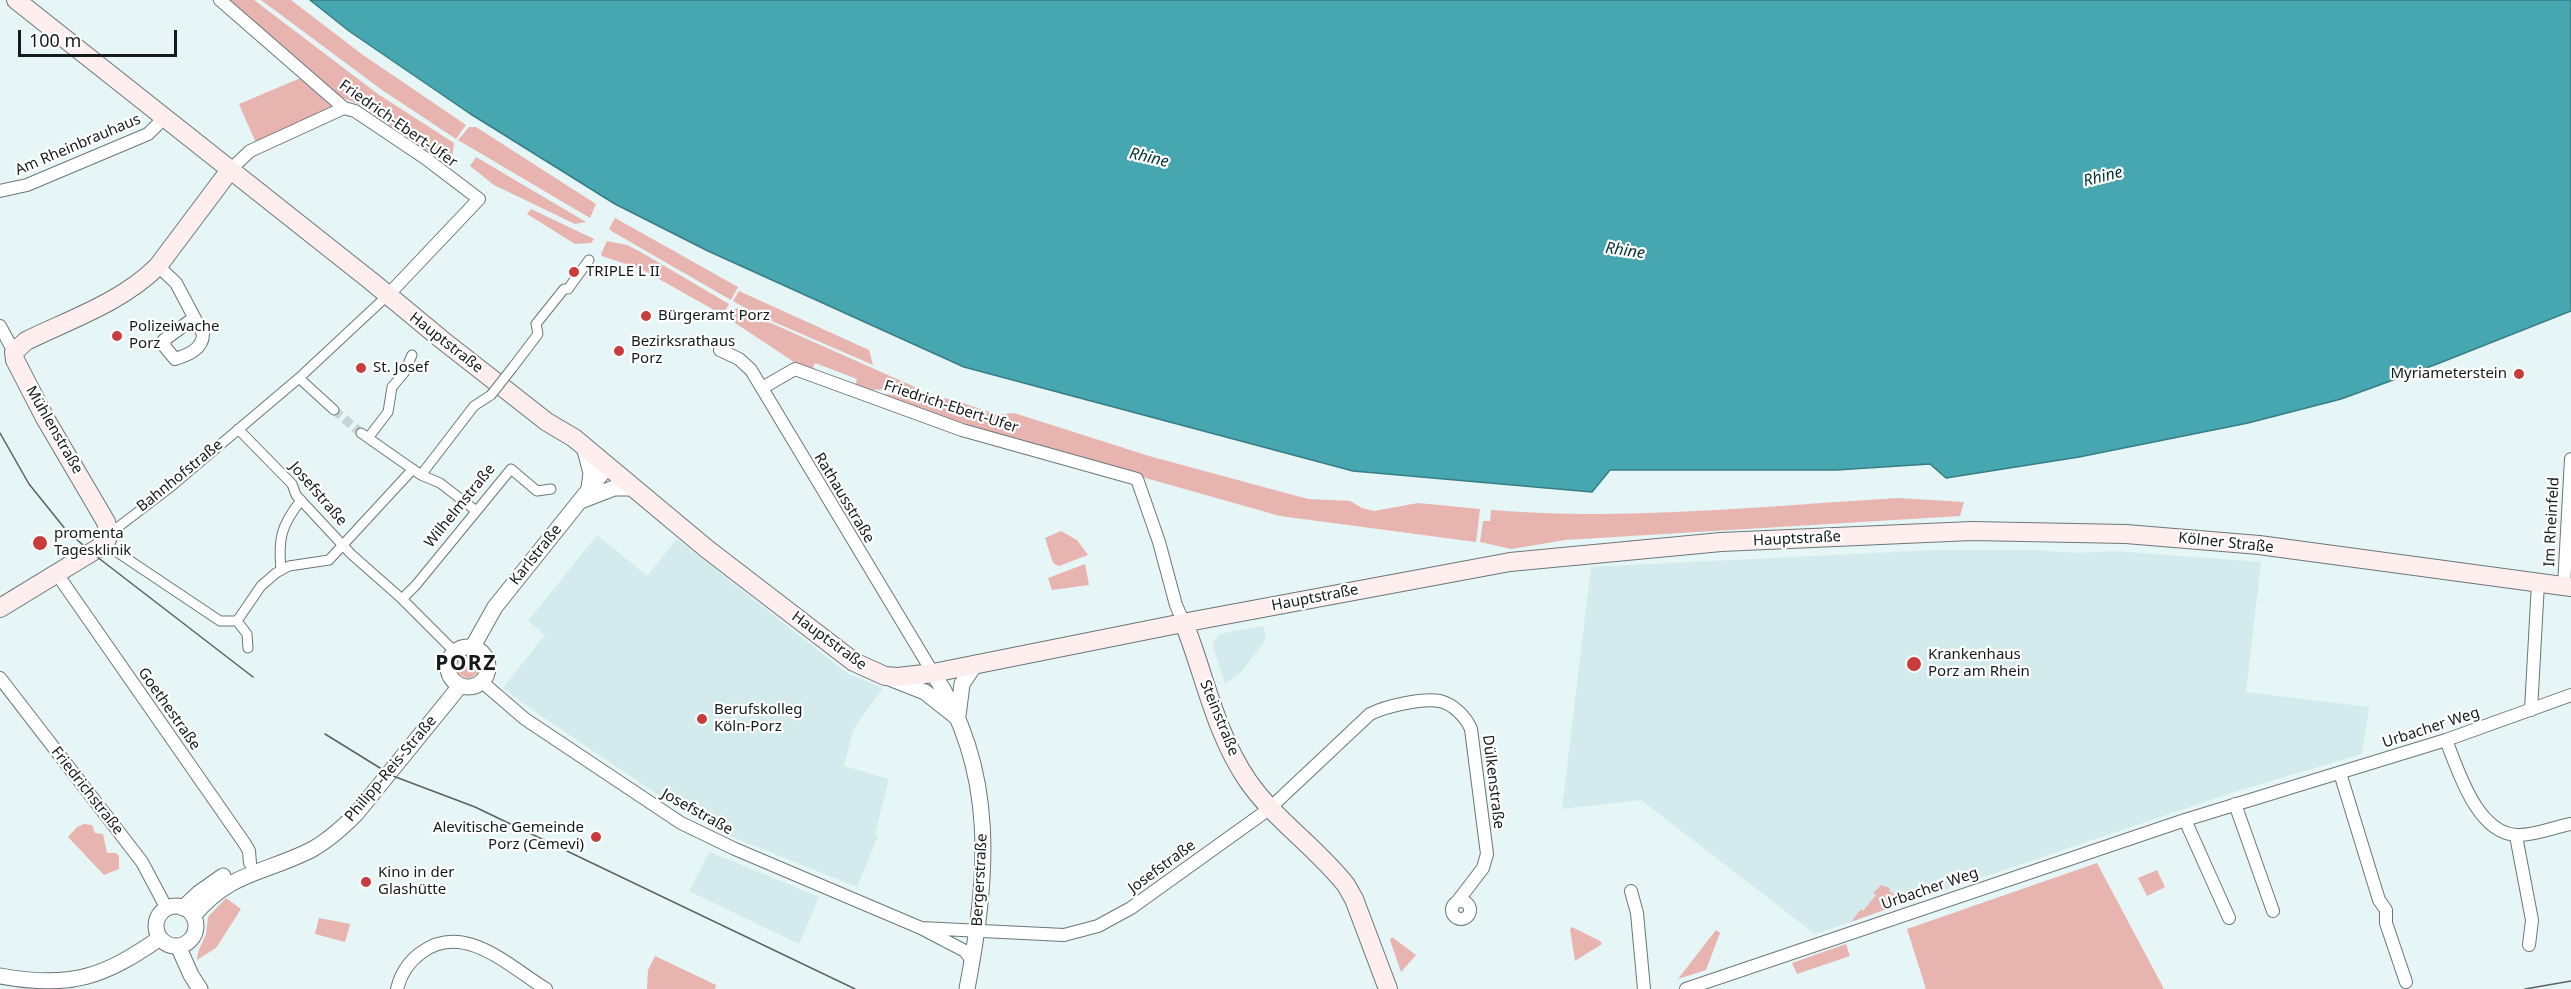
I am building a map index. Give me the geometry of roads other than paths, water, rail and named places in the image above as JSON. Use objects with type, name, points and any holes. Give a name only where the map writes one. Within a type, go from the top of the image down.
[{"type":"main road","name":"Hauptstraße","points":[[16,0],[441,339],[547,422],[562,429],[584,446],[707,549],[854,662],[885,676],[898,677],[933,673],[1455,572],[1545,558],[1721,542],[1880,535]]},
{"type":"main road","points":[[14,352],[26,341],[124,293],[144,280],[158,266],[230,170]]},
{"type":"main road","name":"Mühlenstraße","points":[[14,352],[15,360],[25,380],[106,522],[107,539]]},
{"type":"main road","name":"Kölner Straße","points":[[1880,535],[1972,531],[2059,531],[2203,539],[2568,587]]},
{"type":"main road","name":"Bahnhofstraße","points":[[0,608],[57,574],[107,539]]},
{"type":"main road","name":"Steinstraße","points":[[1184,623],[1229,751],[1269,809],[1346,885],[1354,899],[1388,989]]},
{"type":"street","name":"Friedrich-Ebert-Ufer","points":[[220,0],[344,108],[355,111],[479,199]]},
{"type":"street","points":[[230,170],[250,151],[344,108]]},
{"type":"street","name":"Am Rheinbrauhaus","points":[[0,191],[27,185],[148,134],[164,118]]},
{"type":"street","name":"Bahnhofstraße","points":[[107,539],[299,378],[388,295],[479,199]]},
{"type":"street","points":[[237,621],[261,586],[281,570],[290,566],[329,560],[417,472],[474,406],[491,395],[538,334],[536,324],[564,289],[568,289],[589,260]]},
{"type":"street","points":[[158,266],[176,283],[194,318]]},
{"type":"street","name":"Mühlenstraße","points":[[0,326],[14,352]]},
{"type":"street","name":"Rathausstraße","points":[[720,350],[739,359],[751,370],[933,673]]},
{"type":"street","points":[[412,355],[404,373],[392,387],[388,412],[365,435],[417,472],[440,483],[476,510]]},
{"type":"street","name":"Friedrich-Ebert-Ufer","points":[[762,388],[795,369],[962,429],[1137,479]]},
{"type":"street","points":[[299,378],[334,410]]},
{"type":"street","name":"Josefstraße","points":[[238,429],[292,484],[301,500],[344,546],[455,652]]},
{"type":"street","points":[[584,446],[591,473],[589,488]]},
{"type":"street","name":"Im Rheinfeld","points":[[2568,587],[2571,459]]},
{"type":"street","name":"Karlstraße","points":[[472,648],[495,607],[607,467]]},
{"type":"street","name":"Wilhelmstraße","points":[[402,599],[511,469],[537,490],[551,489]]},
{"type":"street","name":"Steinstraße","points":[[1137,479],[1159,542],[1176,605],[1184,623]]},
{"type":"street","points":[[578,503],[604,490],[634,488]]},
{"type":"street","points":[[281,570],[279,544],[281,532],[301,500]]},
{"type":"street","points":[[107,539],[220,621],[237,621]]},
{"type":"street","name":"Goethestraße","points":[[57,574],[246,844],[250,863]]},
{"type":"street","points":[[2531,710],[2538,583]]},
{"type":"street","points":[[237,621],[247,634],[248,648]]},
{"type":"street","points":[[472,648],[484,655],[488,669],[482,682],[475,686],[456,683],[448,668],[450,659],[455,652],[472,648]]},
{"type":"street","points":[[958,719],[962,684],[976,663]]},
{"type":"street","name":"Bergerstraße","points":[[933,673],[948,695],[970,746],[982,816],[983,856],[977,930],[967,989]]},
{"type":"street","points":[[885,676],[925,692],[958,719]]},
{"type":"street","name":"Friedrichstraße","points":[[0,678],[142,862],[167,909]]},
{"type":"street","name":"Josefstraße","points":[[482,682],[525,719],[681,823],[735,849],[921,928],[965,951],[972,961]]},
{"type":"street","name":"Philipp-Reis-Straße","points":[[188,912],[217,880],[250,863],[304,843],[336,821],[456,683]]},
{"type":"street","name":"Philipp-Reis-Straße","points":[[188,912],[236,880],[308,851],[342,828],[356,814],[456,683]]},
{"type":"street","name":"Urbacher Weg","points":[[1686,989],[2185,820],[2446,740],[2571,695]]},
{"type":"street","name":"Dülkenstraße","points":[[1269,809],[1370,714],[1391,706],[1438,701],[1444,703],[1463,716],[1471,729],[1487,854],[1483,868],[1457,902]]},
{"type":"street","points":[[2446,740],[2468,793],[2483,817],[2498,829],[2516,836],[2571,824]]},
{"type":"street","points":[[2340,773],[2379,900],[2386,910],[2386,923],[2406,982]]},
{"type":"street","points":[[2235,804],[2273,911]]},
{"type":"street","name":"Josefstraße","points":[[921,928],[1064,935],[1098,926],[1131,908],[1269,809]]},
{"type":"street","points":[[2185,820],[2229,918]]},
{"type":"street","points":[[2516,836],[2532,920],[2529,945]]},
{"type":"street","points":[[1631,891],[1637,913],[1644,989]]},
{"type":"street","points":[[167,909],[188,912],[196,929],[194,935],[185,944],[178,946],[168,944],[160,938],[156,924],[160,915],[167,909]]},
{"type":"street","points":[[0,976],[23,984],[67,986],[107,974],[160,938]]},
{"type":"street","points":[[397,989],[401,975],[416,956],[430,946],[449,941],[482,948],[546,989]]},
{"type":"street","points":[[178,946],[200,989]]},
{"type":"water","name":"Rhine","points":[[310,0],[2571,0],[2571,311],[2341,399],[2248,423],[2079,457],[1946,478],[1930,464],[1836,470],[1610,470],[1592,492],[1353,471],[964,367],[708,251],[615,204],[469,113],[349,31]]},
{"type":"tunnel","points":[[334,410],[361,433]]},
{"type":"tram line","points":[[0,433],[29,484],[66,530],[92,553],[253,677]]},
{"type":"tram line","points":[[325,734],[393,776],[475,807],[855,989]]},
{"type":"tram line","points":[[2525,989],[2571,981]]},
{"type":"place","name":"TRIPLE L II","points":[[574,272]]},
{"type":"place","name":"Bürgeramt Porz","points":[[646,316]]},
{"type":"place","name":"Polizeiwache Porz","points":[[117,336]]},
{"type":"place","name":"Bezirksrathaus Porz","points":[[619,351]]},
{"type":"place","name":"St. Josef","points":[[361,368]]},
{"type":"place","name":"Myriameterstein","points":[[2519,374]]},
{"type":"place","name":"promenta Tagesklinik","points":[[40,543]]},
{"type":"place","name":"Krankenhaus Porz am Rhein","points":[[1914,664]]},
{"type":"place","name":"Berufskolleg Köln-Porz","points":[[702,719]]},
{"type":"place","name":"Alevitische Gemeinde Porz (Cemevi)","points":[[596,837]]},
{"type":"place","name":"Kino in der Glashütte","points":[[366,882]]},
{"type":"district","name":"PORZ","points":[[466,664]]}]
